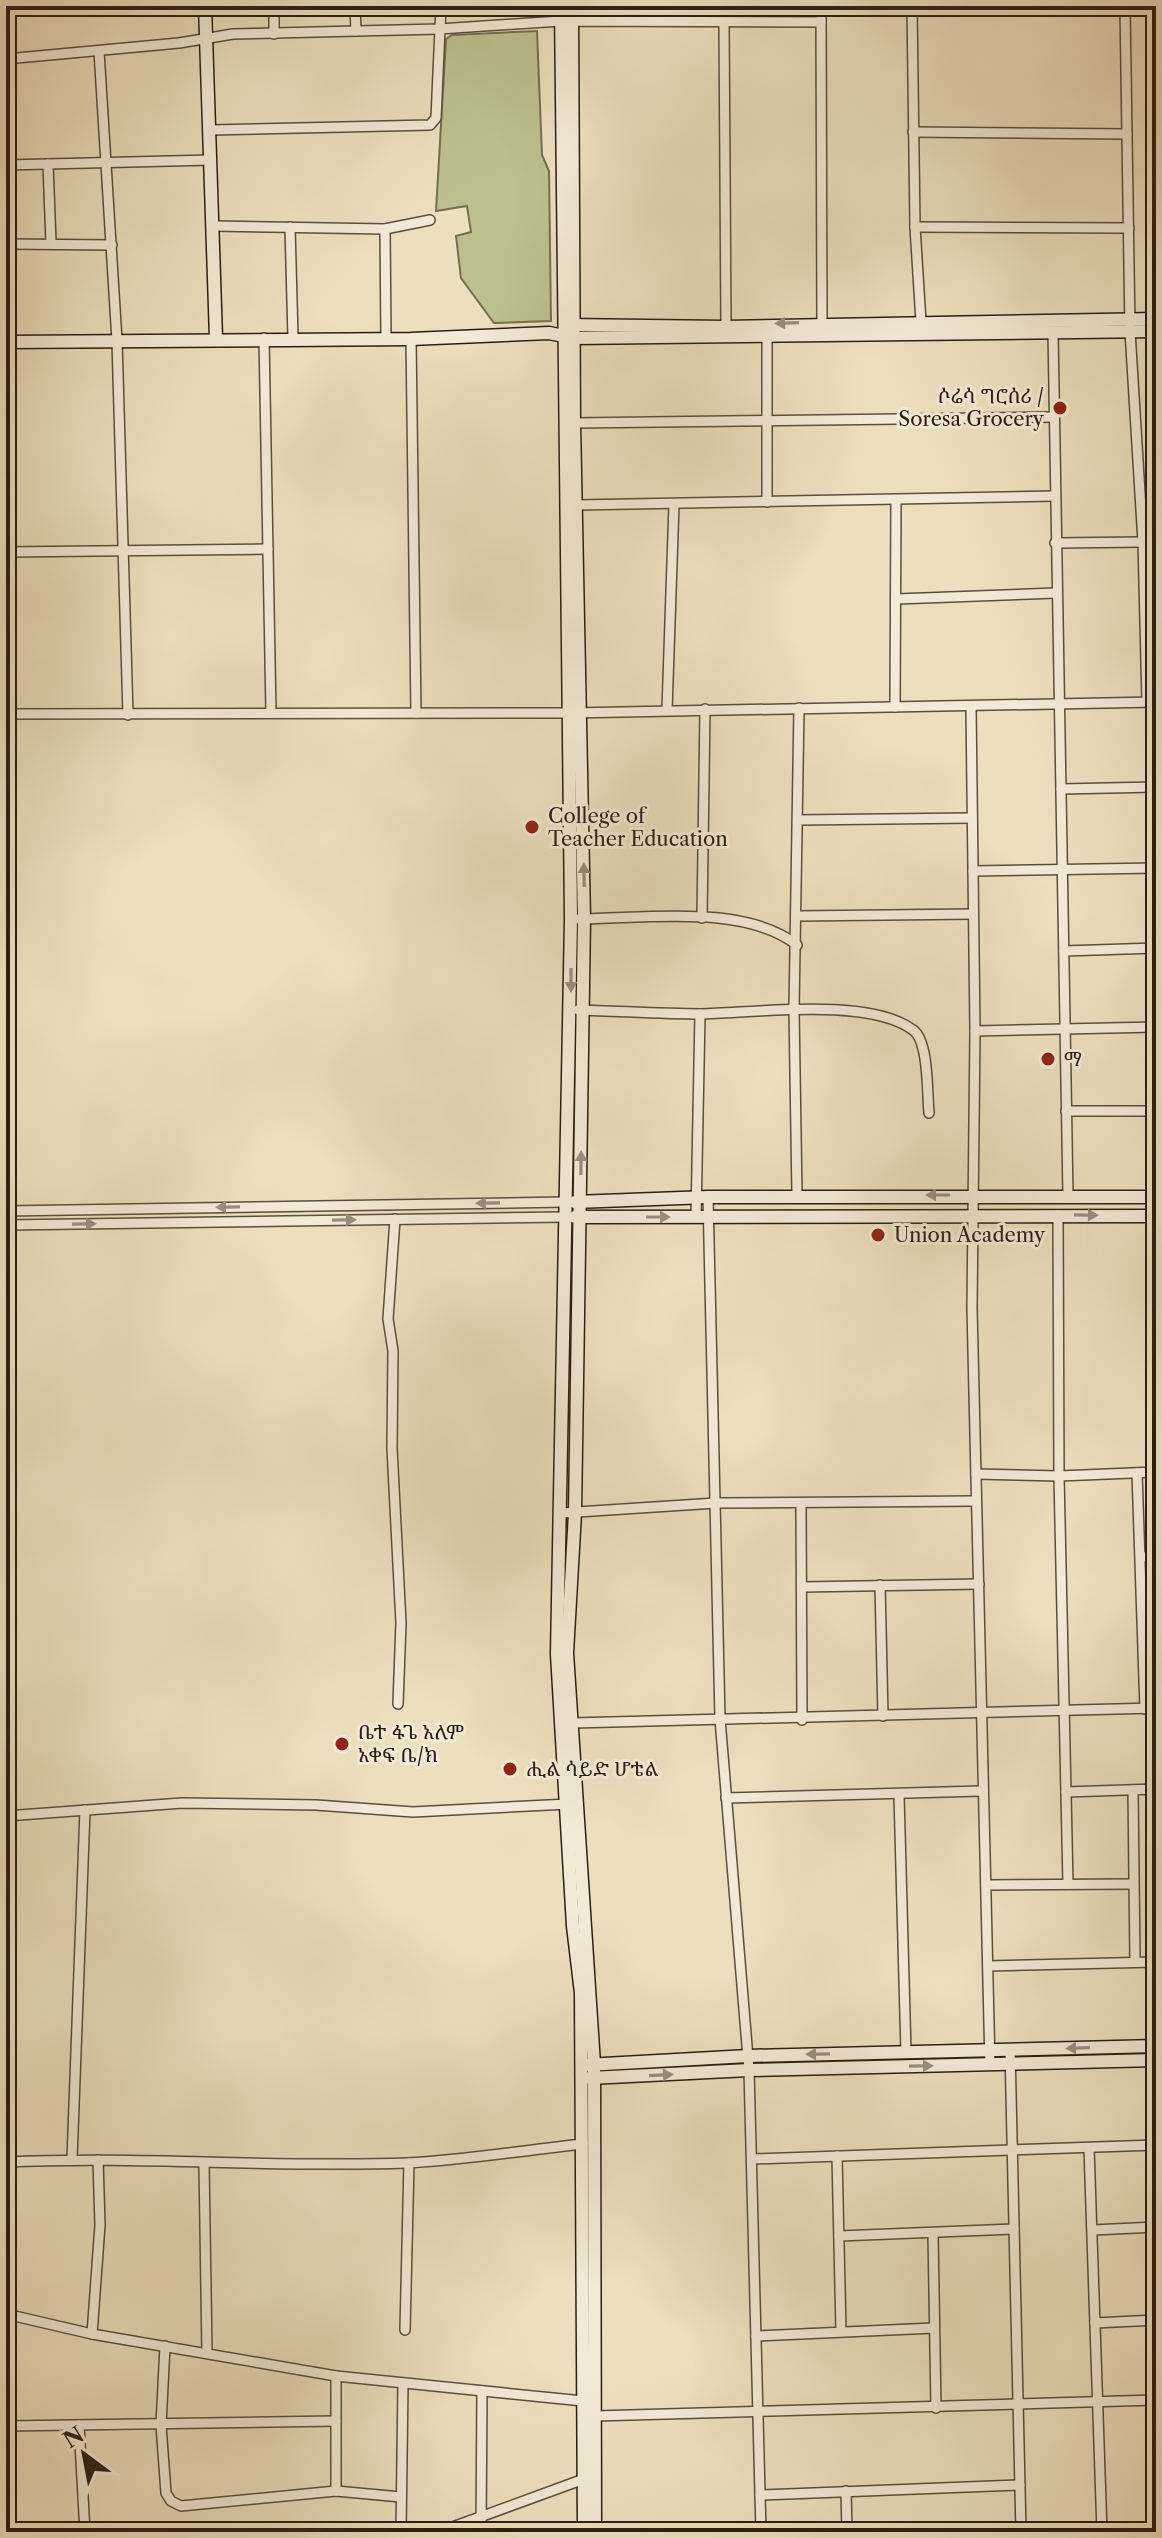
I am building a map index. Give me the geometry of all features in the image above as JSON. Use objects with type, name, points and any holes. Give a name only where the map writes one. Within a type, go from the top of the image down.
[{"type":"main road","points":[[205,6],[216,338]]},
{"type":"main road","points":[[561,6],[567,22]]},
{"type":"main road","points":[[572,6],[567,22],[568,332],[580,1202],[573,1217],[567,1653],[589,2072],[595,2532]]},
{"type":"main road","points":[[6,342],[216,338],[411,339],[726,327],[1053,331],[1131,325],[1156,319]]},
{"type":"main road","points":[[568,332],[767,336],[921,322],[1131,325],[1156,331]]},
{"type":"main road","points":[[568,332],[577,505],[575,712]]},
{"type":"main road","points":[[573,1217],[566,1202],[577,1010]]},
{"type":"main road","points":[[566,1202],[797,1196],[1154,1197]]},
{"type":"main road","points":[[573,1217],[1156,1215]]},
{"type":"main road","points":[[568,1513],[557,1654],[589,2072],[583,2144],[584,2532]]},
{"type":"main road","points":[[589,2072],[749,2070],[1156,2046]]},
{"type":"main road","points":[[589,2072],[748,2056],[906,2053],[990,2058]]},
{"type":"main road","points":[[1010,2057],[1156,2060]]},
{"type":"street","points":[[274,6],[274,34]]},
{"type":"street","points":[[355,6],[356,31]]},
{"type":"street","points":[[211,130],[430,125],[436,118],[441,6]]},
{"type":"street","points":[[821,6],[822,329]]},
{"type":"street","points":[[912,6],[915,227],[921,322]]},
{"type":"street","points":[[6,714],[575,712],[1151,702],[1131,325],[1125,6]]},
{"type":"street","points":[[6,59],[207,37],[567,22],[821,22]]},
{"type":"street","points":[[724,22],[726,327]]},
{"type":"street","points":[[99,51],[103,160],[112,245],[117,341],[128,715]]},
{"type":"street","points":[[913,132],[1127,134]]},
{"type":"street","points":[[6,165],[103,160],[211,160]]},
{"type":"street","points":[[48,164],[51,243]]},
{"type":"street","points":[[213,226],[385,229],[430,220]]},
{"type":"street","points":[[290,227],[293,338]]},
{"type":"street","points":[[915,227],[1129,228]]},
{"type":"street","points":[[385,229],[386,339]]},
{"type":"street","points":[[6,244],[112,245]]},
{"type":"street","points":[[1053,331],[1068,1196]]},
{"type":"street","points":[[767,336],[767,502]]},
{"type":"street","points":[[264,338],[271,713]]},
{"type":"street","points":[[411,339],[416,713]]},
{"type":"street","points":[[574,423],[1054,417]]},
{"type":"street","points":[[577,505],[1054,496]]},
{"type":"street","points":[[895,707],[896,500]]},
{"type":"street","points":[[667,710],[674,504]]},
{"type":"street","points":[[1055,543],[1143,542]]},
{"type":"street","points":[[6,552],[268,549]]},
{"type":"street","points":[[896,599],[1056,593]]},
{"type":"street","points":[[1144,595],[1156,594]]},
{"type":"street","points":[[971,707],[976,1501],[983,1647],[981,1791],[990,2058]]},
{"type":"street","points":[[797,1196],[794,1009],[798,916],[799,708]]},
{"type":"street","points":[[702,918],[705,709]]},
{"type":"street","points":[[1061,789],[1156,787]]},
{"type":"street","points":[[798,820],[972,818]]},
{"type":"street","points":[[973,871],[1156,868]]},
{"type":"street","points":[[798,916],[973,914]]},
{"type":"street","points":[[578,919],[702,918],[757,924],[776,931],[797,945]]},
{"type":"street","points":[[1064,951],[1156,948]]},
{"type":"street","points":[[577,1010],[700,1014],[841,1009],[913,1029],[925,1057],[929,1113]]},
{"type":"street","points":[[700,1014],[702,1217],[716,1503],[720,1719],[749,2070],[761,2532]]},
{"type":"street","points":[[975,1031],[1156,1027]]},
{"type":"street","points":[[1066,1111],[1156,1111]]},
{"type":"street","points":[[1154,1197],[1156,1215]]},
{"type":"street","points":[[6,1211],[566,1202]]},
{"type":"street","points":[[1058,1215],[1059,1476],[1068,1884]]},
{"type":"street","points":[[6,1225],[573,1217]]},
{"type":"street","points":[[395,1219],[388,1319],[393,1351],[392,1448],[401,1623],[398,1704]]},
{"type":"street","points":[[976,1474],[1059,1476],[1156,1472]]},
{"type":"street","points":[[573,1723],[802,1720],[981,1711],[1151,1708],[1143,1628],[1137,1473]]},
{"type":"street","points":[[568,1513],[716,1503],[976,1501]]},
{"type":"street","points":[[801,1503],[802,1720]]},
{"type":"street","points":[[1141,1557],[1156,1556]]},
{"type":"street","points":[[802,1587],[979,1584]]},
{"type":"street","points":[[880,1585],[883,1716]]},
{"type":"street","points":[[1143,1628],[1156,1626]]},
{"type":"street","points":[[1066,1792],[1156,1789]]},
{"type":"street","points":[[1133,1790],[1135,1962]]},
{"type":"street","points":[[726,1798],[981,1791]]},
{"type":"street","points":[[899,1795],[906,2053]]},
{"type":"street","points":[[6,1816],[182,1803],[247,1803],[413,1812],[568,1804]]},
{"type":"street","points":[[72,2159],[85,1810]]},
{"type":"street","points":[[986,1885],[1133,1884]]},
{"type":"street","points":[[988,1966],[1156,1962]]},
{"type":"street","points":[[1010,2057],[1021,2532]]},
{"type":"street","points":[[6,2162],[72,2159],[204,2164],[409,2163],[583,2144]]},
{"type":"street","points":[[752,2159],[1156,2145]]},
{"type":"street","points":[[1089,2148],[1102,2532]]},
{"type":"street","points":[[837,2156],[841,2331]]},
{"type":"street","points":[[92,2334],[100,2210],[98,2160]]},
{"type":"street","points":[[405,2330],[409,2163]]},
{"type":"street","points":[[204,2164],[207,2353]]},
{"type":"street","points":[[1093,2230],[1156,2227]]},
{"type":"street","points":[[839,2236],[1014,2229]]},
{"type":"street","points":[[933,2233],[936,2408]]},
{"type":"street","points":[[6,2315],[92,2334],[336,2376],[583,2401]]},
{"type":"street","points":[[1095,2323],[1156,2320]]},
{"type":"street","points":[[756,2336],[934,2328]]},
{"type":"street","points":[[165,2346],[161,2425],[166,2493],[171,2501],[181,2506],[336,2491],[401,2497]]},
{"type":"street","points":[[336,2376],[336,2491]]},
{"type":"street","points":[[401,2532],[403,2383]]},
{"type":"street","points":[[481,2532],[482,2391]]},
{"type":"street","points":[[595,2416],[1156,2400]]},
{"type":"street","points":[[6,2426],[336,2421]]},
{"type":"street","points":[[79,2425],[85,2532]]},
{"type":"street","points":[[439,2532],[584,2479]]},
{"type":"street","points":[[760,2495],[1020,2485]]},
{"type":"street","points":[[846,2491],[847,2532]]},
{"type":"green space","points":[[537,31],[542,155],[549,171],[551,321],[494,323],[461,278],[456,236],[471,232],[467,206],[436,211],[446,39],[452,35]]},
{"type":"place","name":"ሶሬሳ ግሮሰሪ / Soresa Grocery","points":[[1060,408]]},
{"type":"place","name":"College of Teacher Education","points":[[532,827]]},
{"type":"place","name":"ማ","points":[[1048,1059]]},
{"type":"place","name":"Union Academy","points":[[878,1235]]},
{"type":"place","name":"ቤተ ፋጌ አለም አቀፍ ቤ/ክ","points":[[342,1744]]},
{"type":"place","name":"ሒል ሳይድ ሆቴል","points":[[510,1769]]}]
